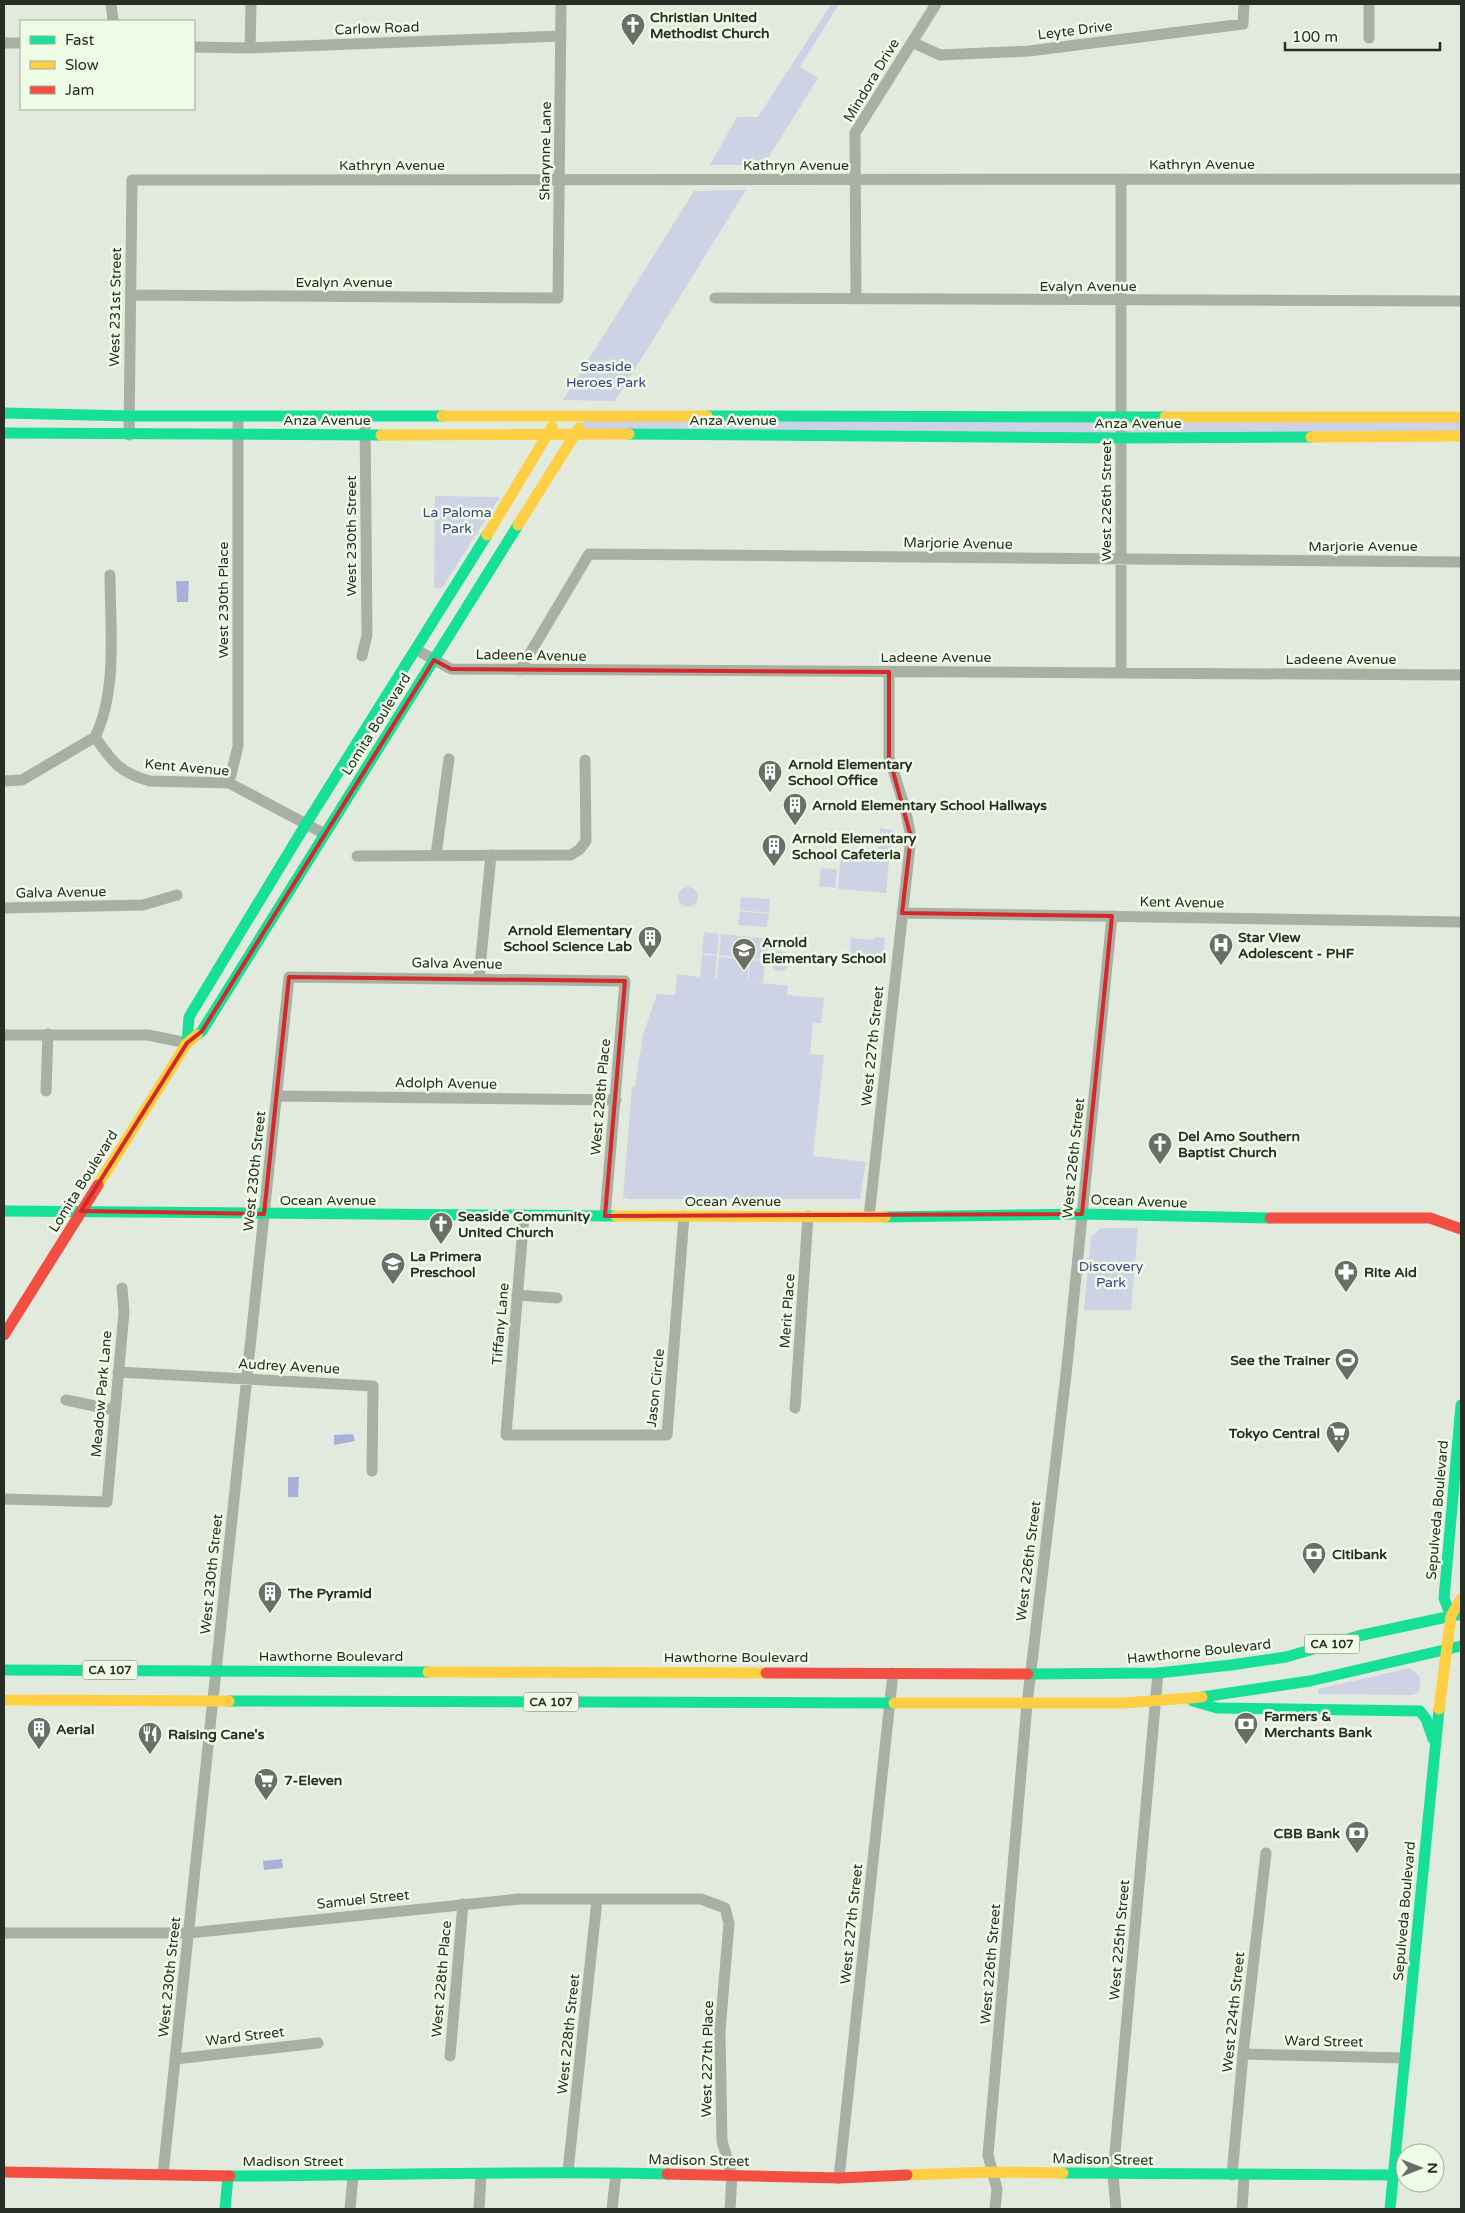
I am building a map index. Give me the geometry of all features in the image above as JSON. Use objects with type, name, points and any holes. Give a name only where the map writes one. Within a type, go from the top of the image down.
[{"type":"main road","name":"Anza Avenue","points":[[4,413],[129,416],[1461,417]]},
{"type":"main road","name":"Lomita Boulevard","points":[[187,1043],[189,1017],[306,824],[416,650],[559,416]]},
{"type":"main road","name":"Lomita Boulevard","points":[[4,1335],[187,1043],[202,1031],[586,416]]},
{"type":"main road","name":"Anza Avenue","points":[[4,433],[238,436],[575,434],[1121,438],[1461,436]]},
{"type":"main road","name":"Ocean Avenue","points":[[4,1211],[869,1217],[998,1217],[1082,1214],[1210,1218],[1430,1218],[1461,1229]]},
{"type":"main road","name":"Sepulveda Boulevard","points":[[1456,1615],[1444,1592],[1461,1405]]},
{"type":"main road","name":"Sepulveda Boulevard","points":[[1390,2209],[1406,2058],[1434,1743],[1446,1650],[1461,1599]]},
{"type":"main road","name":"Hawthorne Boulevard","points":[[4,1670],[1158,1673],[1286,1657],[1358,1636],[1456,1615]]},
{"type":"main road","name":"CA 107","points":[[4,1700],[1027,1704],[1155,1702],[1234,1693],[1335,1676],[1461,1646]]},
{"type":"main road","points":[[1183,1699],[1217,1708],[1420,1712],[1426,1719],[1434,1743]]},
{"type":"main road","name":"Madison Street","points":[[4,2172],[352,2176],[568,2171],[838,2178],[992,2172],[1244,2176],[1393,2175]]},
{"type":"main road","points":[[225,2209],[228,2176]]},
{"type":"street","points":[[111,4],[113,20]]},
{"type":"street","points":[[250,48],[251,4]]},
{"type":"street","name":"Sharynne Lane","points":[[558,298],[561,4]]},
{"type":"street","name":"Mindora Drive","points":[[856,299],[857,180],[855,133],[936,4]]},
{"type":"street","name":"Leyte Drive","points":[[912,42],[940,55],[1029,52],[1243,24],[1244,4]]},
{"type":"street","points":[[1369,4],[1369,38]]},
{"type":"street","name":"Carlow Road","points":[[195,47],[250,48],[561,36]]},
{"type":"street","points":[[4,43],[20,43]]},
{"type":"street","name":"Kathryn Avenue","points":[[132,180],[1461,179]]},
{"type":"street","name":"West 231st Street","points":[[129,435],[132,180]]},
{"type":"street","name":"West 226th Street","points":[[1121,180],[1121,673]]},
{"type":"street","name":"Evalyn Avenue","points":[[131,295],[558,298]]},
{"type":"street","name":"Evalyn Avenue","points":[[715,298],[1121,302],[1461,301]]},
{"type":"street","name":"West 230th Place","points":[[229,784],[238,746],[238,416]]},
{"type":"street","name":"West 230th Street","points":[[362,656],[367,635],[366,416]]},
{"type":"street","name":"Marjorie Avenue","points":[[520,670],[589,554],[1461,562]]},
{"type":"street","points":[[4,781],[22,780],[95,736],[105,710],[109,691],[110,575]]},
{"type":"street","name":"Ladeene Avenue","points":[[416,650],[451,669],[1461,675]]},
{"type":"street","name":"West 227th Street","points":[[869,1217],[911,837],[905,808],[889,757],[889,672]]},
{"type":"street","name":"Kent Avenue","points":[[95,736],[115,765],[138,778],[150,781],[229,784],[325,834]]},
{"type":"street","points":[[436,855],[450,759]]},
{"type":"street","points":[[357,856],[571,855],[580,849],[586,841],[585,760]]},
{"type":"street","points":[[479,978],[491,855]]},
{"type":"street","name":"Galva Avenue","points":[[4,908],[143,905],[177,895]]},
{"type":"street","name":"Kent Avenue","points":[[902,913],[1461,922]]},
{"type":"street","name":"West 226th Street","points":[[995,2209],[997,2189],[988,2155],[1027,1704],[1064,1393],[1112,916]]},
{"type":"street","name":"West 230th Street","points":[[163,2174],[289,977]]},
{"type":"street","name":"Galva Avenue","points":[[289,977],[625,981]]},
{"type":"street","name":"West 228th Place","points":[[605,1216],[625,981]]},
{"type":"street","points":[[46,1091],[48,1034]]},
{"type":"street","points":[[4,1035],[148,1035],[187,1043]]},
{"type":"street","name":"Adolph Avenue","points":[[277,1096],[616,1100]]},
{"type":"street","name":"Tiffany Lane","points":[[506,1435],[524,1215]]},
{"type":"street","name":"Jason Circle","points":[[506,1435],[668,1435],[684,1216]]},
{"type":"street","name":"Merit Place","points":[[795,1408],[808,1216]]},
{"type":"street","name":"Meadow Park Lane","points":[[4,1499],[107,1502],[124,1312],[122,1288]]},
{"type":"street","points":[[517,1296],[557,1298]]},
{"type":"street","name":"Audrey Avenue","points":[[118,1372],[373,1386],[372,1471]]},
{"type":"street","points":[[66,1400],[114,1410]]},
{"type":"street","name":"West 227th Street","points":[[838,2178],[892,1673]]},
{"type":"street","name":"West 225th Street","points":[[1116,2209],[1113,2174],[1158,1673]]},
{"type":"street","name":"West 224th Street","points":[[1232,2175],[1243,2054],[1266,1853]]},
{"type":"street","name":"Samuel Street","points":[[4,1933],[188,1933],[520,1899],[701,1899],[725,1908]]},
{"type":"street","name":"West 228th Street","points":[[568,2171],[597,1900]]},
{"type":"street","name":"West 228th Place","points":[[450,2056],[463,1904]]},
{"type":"street","name":"West 227th Place","points":[[725,1908],[729,1923],[720,2032],[722,2141],[732,2175],[730,2209]]},
{"type":"street","name":"Ward Street","points":[[175,2059],[318,2043]]},
{"type":"street","name":"Ward Street","points":[[1243,2054],[1406,2058]]},
{"type":"street","points":[[612,2209],[616,2173]]},
{"type":"street","points":[[479,2209],[481,2174]]},
{"type":"street","points":[[350,2209],[352,2176]]},
{"type":"street","points":[[1242,2209],[1244,2176]]},
{"type":"highlighted area","points":[[434,660],[451,669],[889,672],[889,757],[911,837],[902,913],[1112,916],[1082,1214],[605,1216],[625,981],[479,978],[289,977],[264,1214],[81,1211],[187,1043],[202,1031]]},
{"type":"green space","points":[[831,4],[839,4],[800,67],[818,78],[764,165],[710,165],[737,117],[758,117]]},
{"type":"green space","name":"Seaside Heroes Park","points":[[746,190],[615,401],[563,400],[694,191]]},
{"type":"green space","points":[[586,417],[1461,417],[1461,436],[575,434]]},
{"type":"green space","name":"La Paloma Park","points":[[435,496],[500,497],[442,588],[434,588]]},
{"type":"green space","points":[[880,828],[892,830],[886,893],[838,889],[841,854],[877,858]]},
{"type":"green space","points":[[821,868],[837,869],[835,888],[819,886]]},
{"type":"green space","points":[[688,887],[695,890],[698,897],[695,904],[688,907],[681,904],[678,897],[681,890]]},
{"type":"green space","points":[[741,897],[770,899],[769,913],[740,910]]},
{"type":"green space","points":[[740,911],[769,914],[767,927],[738,925]]},
{"type":"green space","points":[[704,932],[719,934],[717,955],[702,953]]},
{"type":"green space","points":[[721,934],[751,937],[749,958],[719,955]]},
{"type":"green space","points":[[753,937],[768,939],[766,960],[750,958]]},
{"type":"green space","points":[[876,937],[885,938],[883,961],[874,960],[871,956],[850,954],[851,938],[872,940]]},
{"type":"green space","points":[[780,951],[787,954],[790,961],[787,968],[780,971],[773,968],[770,961],[773,954]]},
{"type":"green space","points":[[702,955],[717,956],[715,978],[717,978],[719,957],[749,960],[747,981],[735,980],[788,986],[787,995],[824,998],[821,1023],[813,1023],[810,1054],[824,1055],[813,1156],[866,1162],[860,1199],[628,1199],[623,1197],[632,1087],[635,1086],[643,1035],[657,994],[675,995],[677,974],[700,977]]},
{"type":"green space","points":[[750,960],[765,961],[763,983],[748,981]]},
{"type":"green space","name":"Discovery Park","points":[[1101,1228],[1138,1228],[1131,1310],[1084,1310],[1091,1237]]},
{"type":"green space","points":[[1410,1668],[1420,1677],[1420,1691],[1413,1695],[1318,1694],[1318,1689]]},
{"type":"water","points":[[176,581],[189,581],[188,602],[177,602]]},
{"type":"water","points":[[353,1434],[355,1441],[334,1445],[334,1435]]},
{"type":"water","points":[[288,1477],[299,1477],[298,1497],[288,1497]]},
{"type":"water","points":[[282,1859],[283,1868],[264,1870],[263,1861]]},
{"type":"traffic: fast","points":[[4,413],[129,416],[442,416]]},
{"type":"traffic: fast","points":[[707,416],[1165,417]]},
{"type":"traffic: fast","points":[[4,433],[381,435]]},
{"type":"traffic: fast","points":[[629,434],[1121,438],[1311,437]]},
{"type":"traffic: fast","points":[[197,1035],[202,1031],[518,525]]},
{"type":"traffic: fast","points":[[187,1043],[189,1017],[306,824],[487,535]]},
{"type":"traffic: fast","points":[[4,1211],[616,1216]]},
{"type":"traffic: fast","points":[[885,1217],[1082,1214],[1270,1218]]},
{"type":"traffic: fast","points":[[1451,1616],[1444,1598],[1461,1405]]},
{"type":"traffic: fast","points":[[1028,1674],[1158,1673],[1231,1665],[1286,1657],[1358,1636],[1461,1614]]},
{"type":"traffic: fast","points":[[1202,1697],[1310,1681],[1461,1646]]},
{"type":"traffic: fast","points":[[4,1670],[428,1672]]},
{"type":"traffic: fast","points":[[229,1701],[894,1703]]},
{"type":"traffic: fast","points":[[1193,1701],[1217,1708],[1420,1711],[1426,1719],[1433,1739]]},
{"type":"traffic: fast","points":[[1390,2209],[1439,1709]]},
{"type":"traffic: fast","points":[[1063,2173],[1393,2175]]},
{"type":"traffic: fast","points":[[230,2176],[667,2174]]},
{"type":"traffic: fast","points":[[225,2209],[228,2176]]},
{"type":"traffic: slow","points":[[442,416],[707,416]]},
{"type":"traffic: slow","points":[[1165,417],[1461,417]]},
{"type":"traffic: slow","points":[[487,535],[552,427]]},
{"type":"traffic: slow","points":[[518,525],[579,428]]},
{"type":"traffic: slow","points":[[381,435],[629,434]]},
{"type":"traffic: slow","points":[[1311,437],[1461,436]]},
{"type":"traffic: slow","points":[[98,1185],[187,1043],[197,1035]]},
{"type":"traffic: slow","points":[[616,1216],[885,1217]]},
{"type":"traffic: slow","points":[[1439,1709],[1451,1616],[1461,1599]]},
{"type":"traffic: slow","points":[[428,1672],[766,1673]]},
{"type":"traffic: slow","points":[[894,1703],[1124,1703],[1202,1697]]},
{"type":"traffic: slow","points":[[4,1700],[229,1701]]},
{"type":"traffic: slow","points":[[907,2175],[992,2172],[1063,2173]]},
{"type":"traffic: jam","points":[[4,1335],[98,1185]]},
{"type":"traffic: jam","points":[[1270,1218],[1430,1218],[1461,1229]]},
{"type":"traffic: jam","points":[[766,1673],[1028,1674]]},
{"type":"traffic: jam","points":[[4,2172],[230,2176]]},
{"type":"traffic: jam","points":[[667,2174],[839,2178],[907,2175]]},
{"type":"place","name":"Christian United Methodist Church","points":[[633,46]]},
{"type":"place","name":"Arnold Elementary School Office","points":[[770,793]]},
{"type":"place","name":"Arnold Elementary School Hallways","points":[[795,826]]},
{"type":"place","name":"Arnold Elementary School Cafeteria","points":[[774,867]]},
{"type":"place","name":"Arnold Elementary School Science Lab","points":[[650,959]]},
{"type":"place","name":"Star View Adolescent - PHF","points":[[1221,966]]},
{"type":"place","name":"Arnold Elementary School","points":[[744,971]]},
{"type":"place","name":"Del Amo Southern Baptist Church","points":[[1160,1165]]},
{"type":"place","name":"Seaside Community United Church","points":[[441,1245]]},
{"type":"place","name":"La Primera Preschool","points":[[393,1285]]},
{"type":"place","name":"Rite Aid","points":[[1346,1293]]},
{"type":"place","name":"See the Trainer","points":[[1347,1381]]},
{"type":"place","name":"Tokyo Central","points":[[1338,1454]]},
{"type":"place","name":"Citibank","points":[[1314,1575]]},
{"type":"place","name":"The Pyramid","points":[[270,1614]]},
{"type":"place","name":"Farmers & Merchants Bank","points":[[1246,1745]]},
{"type":"place","name":"Aerial","points":[[39,1750]]},
{"type":"place","name":"Raising Cane's","points":[[150,1755]]},
{"type":"place","name":"7-Eleven","points":[[266,1801]]},
{"type":"place","name":"CBB Bank","points":[[1357,1854]]}]
